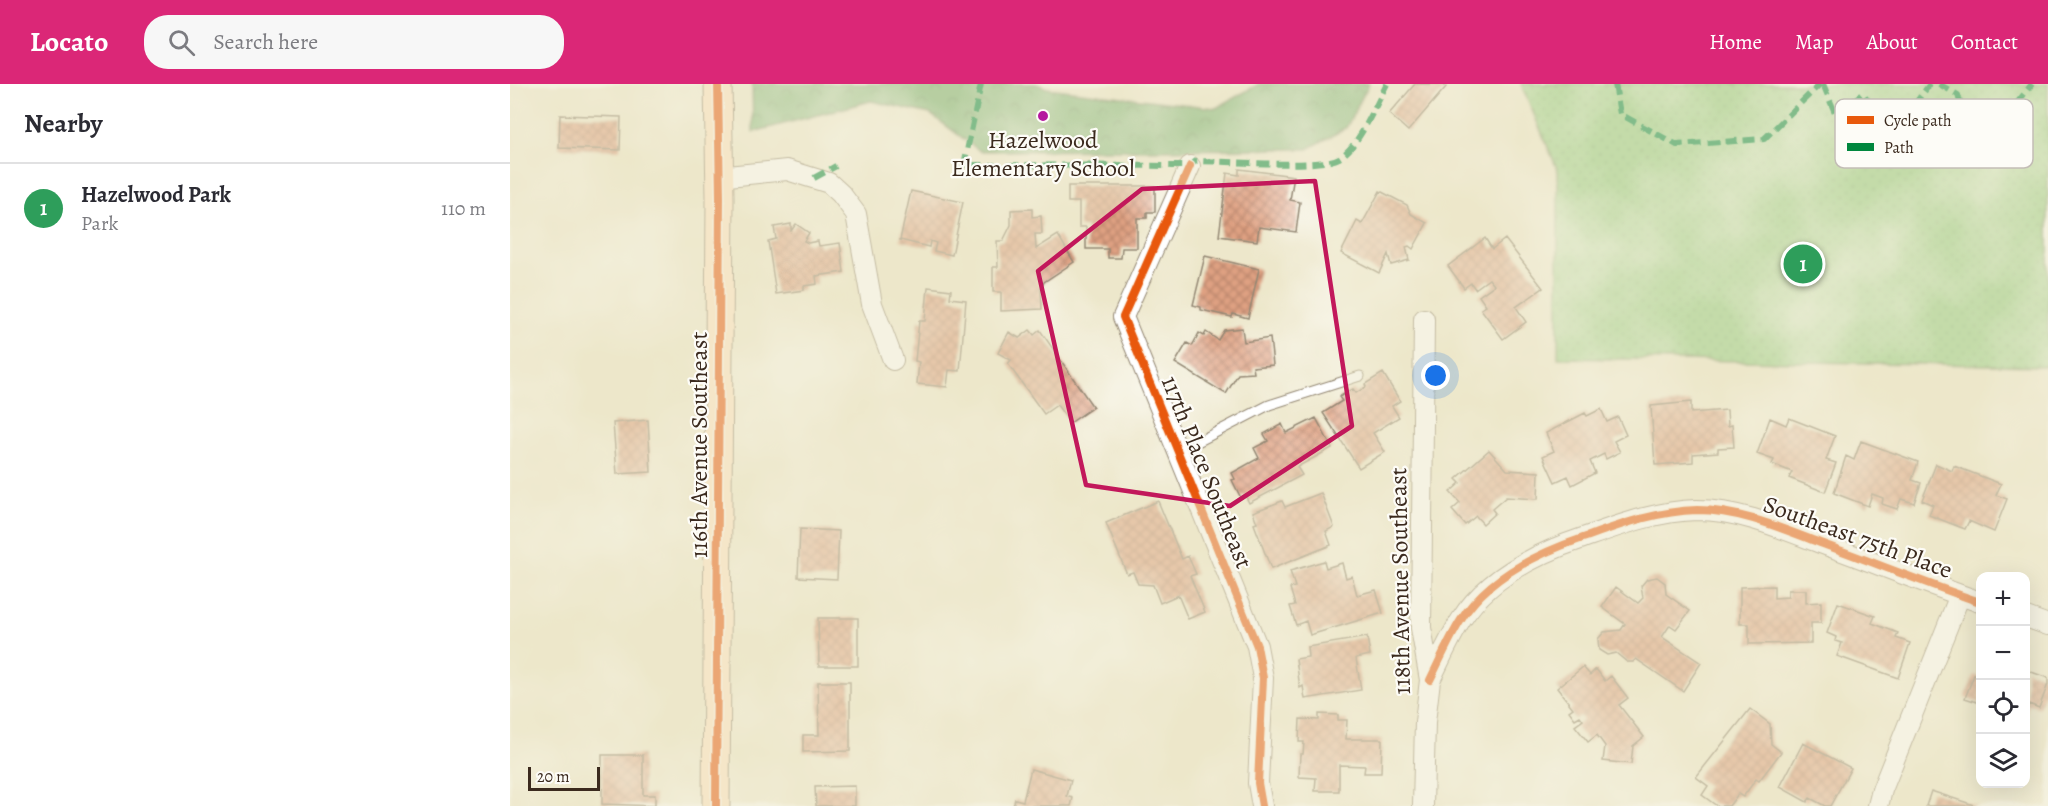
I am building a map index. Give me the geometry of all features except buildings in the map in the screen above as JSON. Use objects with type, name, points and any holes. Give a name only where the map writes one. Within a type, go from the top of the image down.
[{"type":"street","name":"116th Avenue Southeast","points":[[716,806],[718,84]]},
{"type":"street","name":"117th Place Southeast","points":[[1190,166],[1122,317],[1257,646],[1263,678],[1258,783],[1262,806]]},
{"type":"street","points":[[718,177],[787,170],[829,183],[841,194],[856,214],[872,304],[893,360]]},
{"type":"street","name":"118th Avenue Southeast","points":[[1423,806],[1425,722],[1430,680],[1421,628],[1424,319]]},
{"type":"street","name":"Southeast 75th Place","points":[[1430,680],[1462,618],[1491,587],[1513,569],[1554,548],[1628,522],[1674,511],[1699,510],[1764,522],[1976,601]]},
{"type":"street","points":[[1878,806],[1882,790],[1960,595]]},
{"type":"street","points":[[2030,619],[2048,625]]},
{"type":"lane","points":[[1178,452],[1269,405],[1360,376]]},
{"type":"highlighted area","points":[[1315,181],[1352,426],[1230,506],[1086,485],[1038,271],[1142,189]]},
{"type":"green space","name":"Hazelwood Elementary School","points":[[752,84],[1036,84],[1047,88],[1216,108],[1259,84],[1369,84],[1346,128],[1308,149],[980,151],[930,114],[871,101],[753,132]]},
{"type":"green space","points":[[1521,84],[2048,84],[2048,366],[1558,358],[1558,171]]},
{"type":"marked path","points":[[981,84],[964,165],[1190,166],[1196,161],[1270,164],[1329,161],[1339,158],[1353,145],[1387,84]]},
{"type":"marked path","points":[[1615,84],[1620,114],[1677,145],[1764,139],[1820,84]]},
{"type":"marked path","points":[[1823,84],[1835,113]]},
{"type":"marked path","points":[[1919,99],[1930,84]]},
{"type":"marked path","points":[[1939,84],[1958,95],[1959,99]]},
{"type":"marked path","points":[[2020,99],[2032,84]]},
{"type":"marked path","points":[[1856,99],[1863,93],[1867,99]]},
{"type":"marked path","points":[[814,178],[836,166]]},
{"type":"cycle path","points":[[716,806],[720,198],[718,84]]},
{"type":"cycle path","points":[[1190,166],[1123,317],[1257,646],[1263,678],[1258,783],[1262,806]]},
{"type":"cycle path","points":[[1430,680],[1461,620],[1472,605],[1499,580],[1531,559],[1566,544],[1625,524],[1668,513],[1697,510],[1745,517],[1976,601]]},
{"type":"place","name":"Hazelwood Elementary School","points":[[1043,116]]},
{"type":"place","name":"Hazelwood Park","points":[[1803,264]]}]
